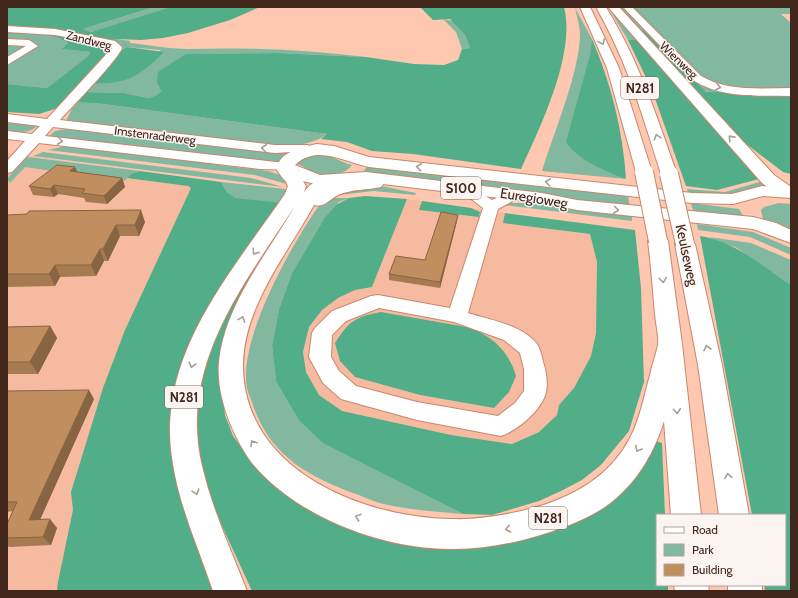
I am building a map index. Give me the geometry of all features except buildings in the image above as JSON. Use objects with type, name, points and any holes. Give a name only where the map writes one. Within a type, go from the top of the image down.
[{"type":"main road","name":"Keulseweg","points":[[585,7],[613,68],[644,172],[658,241],[670,344],[686,514]]},
{"type":"main road","name":"Keulseweg","points":[[600,7],[622,44],[633,69],[669,174],[710,366],[734,514]]},
{"type":"main road","name":"N281","points":[[613,7],[768,179],[790,191]]},
{"type":"main road","name":"S100","points":[[303,148],[319,145],[335,145],[350,149],[360,159]]},
{"type":"main road","name":"S100","points":[[288,173],[294,156],[306,152],[320,150],[340,152],[354,160],[360,159]]},
{"type":"main road","name":"Euregioweg","points":[[360,159],[692,198],[723,204],[746,200]]},
{"type":"main road","points":[[337,180],[356,173],[362,165],[360,159]]},
{"type":"main road","name":"S100","points":[[288,173],[297,171],[310,178],[337,180]]},
{"type":"main road","name":"N281","points":[[230,591],[187,465],[182,430],[184,396],[193,359],[210,321],[294,194],[297,186],[288,173]]},
{"type":"main road","name":"Euregioweg","points":[[337,180],[366,177],[463,188],[542,198],[577,205],[700,219],[758,228]]},
{"type":"main road","name":"N281","points":[[337,180],[314,191],[256,289],[239,328],[234,345],[231,365],[236,405],[242,422],[255,446],[280,474],[296,486],[326,504],[357,517],[395,528],[416,531],[467,534],[494,532],[518,527],[570,510],[610,485],[626,467],[636,452],[645,436],[670,344]]},
{"type":"main road","name":"N281","points":[[296,221],[309,213],[321,198],[339,189],[359,184],[375,183]]},
{"type":"main road","name":"S100","points":[[375,183],[474,195],[498,203],[577,205]]},
{"type":"main road","name":"S100","points":[[746,200],[762,198],[790,191]]},
{"type":"main road","points":[[746,200],[746,211],[758,228]]},
{"type":"main road","name":"S100","points":[[758,228],[769,227],[791,237]]},
{"type":"main road","name":"S100","points":[[758,228],[791,245]]},
{"type":"street","name":"Wienweg","points":[[627,7],[705,84],[724,89],[791,92]]},
{"type":"street","name":"Zandweg","points":[[7,29],[70,34],[111,43],[117,47],[117,50],[104,65],[49,123]]},
{"type":"street","points":[[7,42],[29,43],[33,46],[7,62]]},
{"type":"street","name":"Imstenraderweg","points":[[7,118],[275,149],[303,148]]},
{"type":"street","points":[[7,169],[49,123]]},
{"type":"street","name":"Imstenraderweg","points":[[7,135],[260,165],[288,173]]},
{"type":"street","points":[[457,316],[498,203]]},
{"type":"street","points":[[378,301],[457,316],[511,335],[529,349],[535,368],[535,392],[522,410],[501,426],[417,411],[349,393],[331,377],[320,357],[322,333],[338,316],[378,301]]},
{"type":"shaded area","points":[[7,153],[245,186],[107,591],[7,591]]},
{"type":"shaded area","points":[[407,199],[505,213],[504,223],[590,234],[597,262],[596,333],[591,356],[574,388],[559,405],[557,415],[539,432],[512,444],[451,435],[342,411],[319,395],[306,372],[303,352],[309,327],[323,309],[338,298],[355,290],[372,287]],"holes":[[[499,345],[512,362],[494,408],[420,395],[355,377]]]},
{"type":"green space","points":[[7,7],[154,7],[83,29],[91,32],[170,7],[260,7],[230,20],[188,33],[163,38],[141,40],[117,39],[107,41],[7,28]]},
{"type":"green space","points":[[154,7],[170,7],[95,31],[91,32],[83,29]]},
{"type":"green space","points":[[564,7],[566,25],[565,46],[561,67],[547,111],[521,169],[413,154],[372,151],[347,142],[321,139],[327,134],[103,104],[75,102],[83,92],[124,93],[149,98],[157,95],[161,91],[157,83],[158,72],[186,54],[277,53],[366,57],[414,64],[444,65],[458,60],[462,49],[470,48],[465,35],[450,19],[433,20],[421,8]]},
{"type":"green space","points":[[608,7],[638,40],[628,40]]},
{"type":"green space","points":[[618,7],[791,7],[791,14],[781,14],[791,23],[791,95],[711,93],[702,90],[644,31],[634,26]]},
{"type":"green space","points":[[575,8],[592,39],[582,157],[596,166],[626,179],[542,171],[571,85],[579,50],[580,35]]},
{"type":"green space","points":[[443,19],[453,21],[465,35],[470,48],[462,49],[456,32]]},
{"type":"green space","points":[[634,26],[644,31],[706,92],[791,95],[791,174],[783,172],[741,140]]},
{"type":"green space","points":[[7,30],[47,32],[78,36],[104,43],[113,48],[61,107],[39,114],[7,112],[7,84],[47,88],[88,56],[90,52],[62,49],[68,43],[62,39],[38,34],[7,34]]},
{"type":"green space","points":[[7,34],[46,35],[62,39],[68,43],[63,49],[90,52],[88,56],[47,88],[7,84]]},
{"type":"green space","points":[[117,39],[130,41],[130,43],[174,48],[277,50],[366,57],[277,53],[196,54],[157,83],[161,91],[157,95],[149,98],[124,93],[83,92],[92,84],[111,83],[161,50],[127,47],[123,49],[118,43],[107,41]]},
{"type":"green space","points":[[592,39],[605,73],[615,108],[622,143],[626,179],[593,165],[578,155],[566,142],[590,55]]},
{"type":"green space","points":[[628,40],[638,40],[709,123],[763,178],[717,190],[686,186],[652,90]]},
{"type":"green space","points":[[127,47],[164,52],[147,68],[132,77],[115,82],[92,84],[123,49]]},
{"type":"green space","points":[[75,102],[103,104],[327,134],[312,142],[281,147],[68,121],[67,119]]},
{"type":"green space","points":[[7,120],[37,126],[34,129],[27,131],[7,131]]},
{"type":"green space","points":[[67,129],[195,144],[293,152],[283,163],[51,138],[49,136],[55,131]]},
{"type":"green space","points":[[66,146],[182,158],[219,165],[268,171],[283,176],[290,185],[255,175],[48,150]]},
{"type":"green space","points":[[43,152],[251,178],[283,187],[33,156]]},
{"type":"green space","points":[[323,154],[352,165],[349,169],[340,174],[329,176],[319,175],[297,164],[313,155]]},
{"type":"green space","points":[[27,157],[140,171],[133,173],[124,181],[25,167],[10,183],[7,179]]},
{"type":"green space","points":[[367,166],[628,196],[630,207],[405,180],[363,173]]},
{"type":"green space","points":[[140,171],[221,182],[227,192],[235,198],[283,203],[177,383],[169,425],[172,458],[213,591],[57,591],[73,510],[71,492],[103,388],[125,330],[191,188],[188,186],[127,178],[133,173]]},
{"type":"green space","points":[[763,181],[773,187],[735,195],[688,193],[687,189],[725,192]]},
{"type":"green space","points":[[221,182],[285,189],[287,191],[283,203],[245,201],[230,195]]},
{"type":"green space","points":[[381,186],[416,193],[415,195],[374,191],[338,195],[339,192]]},
{"type":"green space","points":[[298,195],[305,196],[241,303],[223,399],[225,415],[233,436],[257,468],[293,498],[522,537],[652,440],[662,443],[665,514],[656,514],[656,586],[668,586],[668,591],[252,591],[211,502],[198,447],[194,408],[214,333]]},
{"type":"green space","points":[[365,196],[407,199],[372,287],[355,290],[338,298],[322,310],[309,327],[303,352],[306,372],[319,395],[342,411],[451,435],[512,444],[539,432],[557,415],[559,405],[574,388],[591,356],[596,333],[597,262],[590,234],[503,223],[505,213],[635,230],[641,288],[644,382],[629,431],[601,465],[582,480],[539,501],[492,515],[463,514],[324,444],[299,420],[276,381],[272,346],[279,309],[292,273],[325,217],[336,205],[349,198]]},
{"type":"green space","points":[[332,198],[349,198],[339,202],[325,217],[292,273],[279,309],[272,346],[276,381],[324,444],[463,514],[416,510],[384,504],[324,481],[294,463],[281,451],[260,423],[247,388],[246,368],[250,345],[258,319],[281,268],[294,245],[322,202]]},
{"type":"green space","points":[[422,201],[471,208],[480,212],[479,217],[419,210]]},
{"type":"green space","points":[[507,203],[531,203],[632,216],[632,221],[504,205]]},
{"type":"green space","points":[[691,203],[739,209],[745,219],[694,214]]},
{"type":"green space","points":[[779,203],[791,204],[791,230],[763,219],[761,210],[764,207]]},
{"type":"green space","points":[[697,224],[753,232],[791,248],[791,255],[750,237],[698,230]]},
{"type":"green space","points":[[700,236],[725,243],[737,249],[759,262],[791,285],[791,591],[765,591],[764,586],[786,586],[786,514],[752,514]]},
{"type":"green space","points":[[709,237],[751,243],[791,260],[791,285],[737,248]]},
{"type":"green space","points":[[381,312],[472,328],[488,337],[505,353],[513,367],[516,376],[509,392],[494,408],[420,395],[355,377],[340,361],[335,343],[344,330],[354,321],[365,316]]}]
